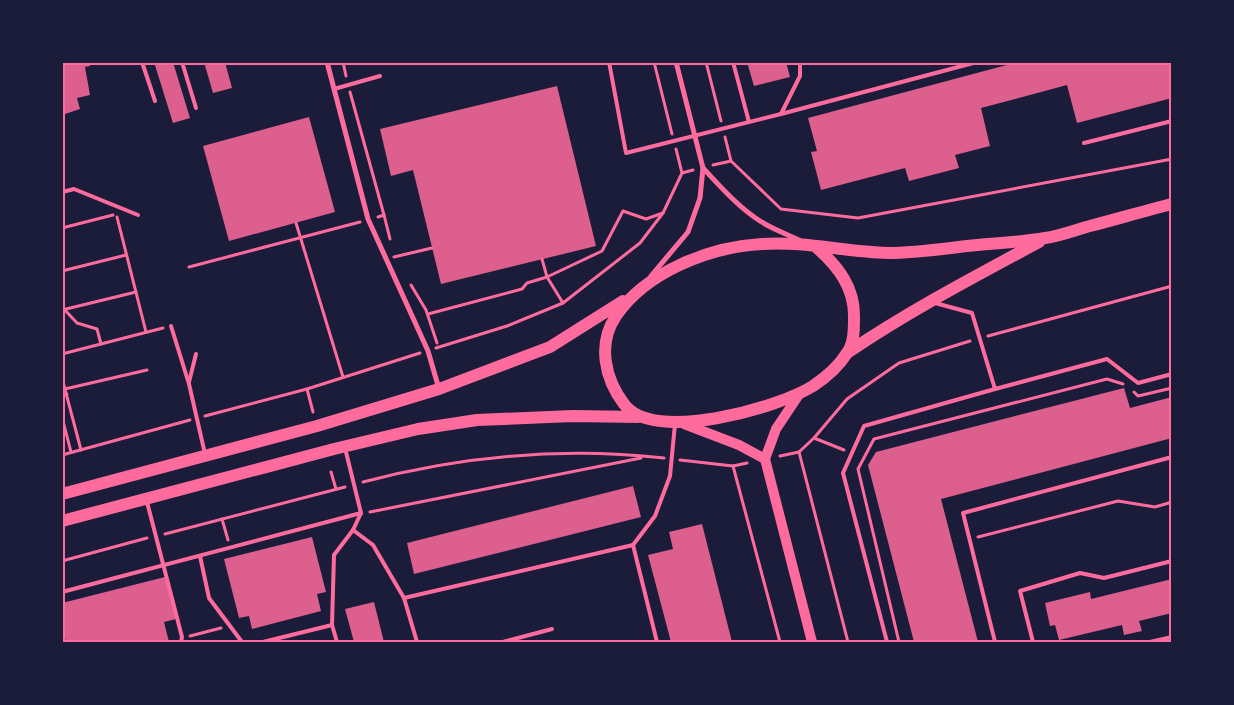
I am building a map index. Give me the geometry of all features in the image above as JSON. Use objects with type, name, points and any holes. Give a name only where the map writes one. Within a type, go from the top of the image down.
[{"type":"main road","points":[[62,494],[317,426],[439,390],[550,347],[675,268],[735,248],[762,244],[889,253],[1047,238],[1172,204]]},
{"type":"main road","points":[[675,422],[741,412],[800,392],[824,377],[847,353],[928,302],[1047,238]]},
{"type":"main road","points":[[816,247],[832,261],[842,276],[854,303],[854,330],[847,353]]},
{"type":"main road","points":[[637,291],[612,322],[606,339],[604,354],[615,390],[625,406],[638,416]]},
{"type":"main road","points":[[800,392],[776,429],[765,459],[812,642]]},
{"type":"main road","points":[[62,521],[344,446],[418,429],[478,420],[573,416],[638,416],[699,428],[765,459]]},
{"type":"street","points":[[326,62],[368,219],[428,351],[439,390]]},
{"type":"street","points":[[637,291],[688,232],[700,198],[703,168],[676,62]]},
{"type":"street","points":[[703,168],[735,202],[755,218],[816,247]]},
{"type":"lane","points":[[142,62],[155,101]]},
{"type":"lane","points":[[182,62],[196,108]]},
{"type":"lane","points":[[609,62],[626,153],[977,62]]},
{"type":"lane","points":[[733,62],[749,122]]},
{"type":"lane","points":[[781,114],[800,76],[800,62]]},
{"type":"lane","points":[[334,90],[380,76]]},
{"type":"lane","points":[[1084,143],[1172,121]]},
{"type":"lane","points":[[62,192],[74,189],[138,215]]},
{"type":"lane","points":[[928,302],[972,313],[995,389]]},
{"type":"lane","points":[[171,326],[189,384],[206,456]]},
{"type":"lane","points":[[189,384],[196,354]]},
{"type":"lane","points":[[886,642],[843,473],[864,426],[995,389],[1108,360],[1138,383],[1172,374]]},
{"type":"lane","points":[[404,598],[633,544],[655,516],[670,476],[675,422]]},
{"type":"lane","points":[[337,642],[332,626],[334,555],[353,530],[361,514],[344,446]]},
{"type":"lane","points":[[995,642],[963,513],[1172,457]]},
{"type":"lane","points":[[146,499],[182,640]]},
{"type":"lane","points":[[62,592],[361,514]]},
{"type":"lane","points":[[353,530],[373,545],[404,598],[417,642]]},
{"type":"lane","points":[[633,544],[657,642]]},
{"type":"lane","points":[[200,556],[209,598],[242,642]]},
{"type":"lane","points":[[1033,642],[1020,590],[1080,573],[1104,578],[1172,561]]},
{"type":"lane","points":[[263,642],[332,626]]},
{"type":"lane","points":[[503,642],[552,629]]},
{"type":"lane","points":[[1150,642],[1172,637]]},
{"type":"path","points":[[189,267],[384,215],[342,62]]},
{"type":"path","points":[[654,62],[682,173]]},
{"type":"path","points":[[706,62],[731,160]]},
{"type":"path","points":[[996,193],[1172,159]]},
{"type":"path","points":[[439,348],[427,312],[522,289],[527,283],[548,277],[602,250],[623,211],[646,219],[663,213]]},
{"type":"path","points":[[62,228],[116,214],[146,332]]},
{"type":"path","points":[[296,223],[344,377]]},
{"type":"path","points":[[62,235],[62,240]]},
{"type":"path","points":[[394,257],[432,248]]},
{"type":"path","points":[[62,270],[126,255]]},
{"type":"path","points":[[62,455],[307,389],[507,326],[563,303],[548,277],[542,259]]},
{"type":"path","points":[[361,514],[646,456],[733,466],[798,452],[814,438],[847,399],[899,363],[980,338],[1172,286]]},
{"type":"path","points":[[63,309],[136,292]]},
{"type":"path","points":[[63,309],[77,323],[97,329],[101,344]]},
{"type":"path","points":[[62,354],[171,326]]},
{"type":"path","points":[[65,389],[147,370]]},
{"type":"path","points":[[62,378],[81,450]]},
{"type":"path","points":[[899,642],[858,469],[874,439],[1107,379],[1126,385]]},
{"type":"path","points":[[1132,390],[1138,396],[1172,388]]},
{"type":"path","points":[[307,389],[313,412]]},
{"type":"path","points":[[62,396],[67,394]]},
{"type":"path","points":[[71,453],[63,418],[72,416]]},
{"type":"path","points":[[814,438],[864,458]]},
{"type":"path","points":[[798,452],[848,642]]},
{"type":"path","points":[[733,466],[780,642]]},
{"type":"path","points":[[331,472],[336,489]]},
{"type":"path","points":[[969,539],[1118,501],[1155,507],[1172,502]]},
{"type":"path","points":[[222,519],[230,548]]},
{"type":"path","points":[[182,640],[222,628],[228,633]]},
{"type":"building","points":[[62,62],[89,62],[90,66],[85,67],[90,95],[77,98],[80,109],[62,115]]},
{"type":"building","points":[[154,62],[173,62],[190,118],[173,123]]},
{"type":"building","points":[[204,62],[225,62],[232,88],[213,93]]},
{"type":"building","points":[[747,62],[786,62],[790,77],[754,86]]},
{"type":"building","points":[[1018,62],[1172,62],[1172,98],[1077,123],[1067,85],[981,108],[990,146],[955,155],[959,168],[909,181],[905,168],[821,190],[811,152],[817,151],[808,118]]},
{"type":"building","points":[[557,86],[596,246],[441,284],[413,170],[391,176],[380,129]]},
{"type":"building","points":[[309,117],[335,212],[229,241],[203,146]]},
{"type":"building","points":[[1124,388],[1130,408],[1172,397],[1172,438],[941,499],[978,642],[914,642],[868,465],[876,452]]},
{"type":"building","points":[[633,486],[641,517],[414,574],[407,543]]},
{"type":"building","points":[[702,524],[732,642],[671,642],[648,555],[673,549],[669,532]]},
{"type":"building","points":[[312,537],[326,592],[317,594],[321,611],[252,629],[249,616],[239,618],[224,559]]},
{"type":"building","points":[[165,577],[176,619],[164,622],[169,642],[66,642],[62,628],[62,603]]},
{"type":"building","points":[[1172,579],[1172,613],[1139,621],[1142,631],[1124,635],[1122,625],[1059,640],[1055,625],[1050,626],[1045,603],[1090,592],[1091,599]]},
{"type":"building","points":[[374,602],[384,642],[354,642],[345,609]]}]
